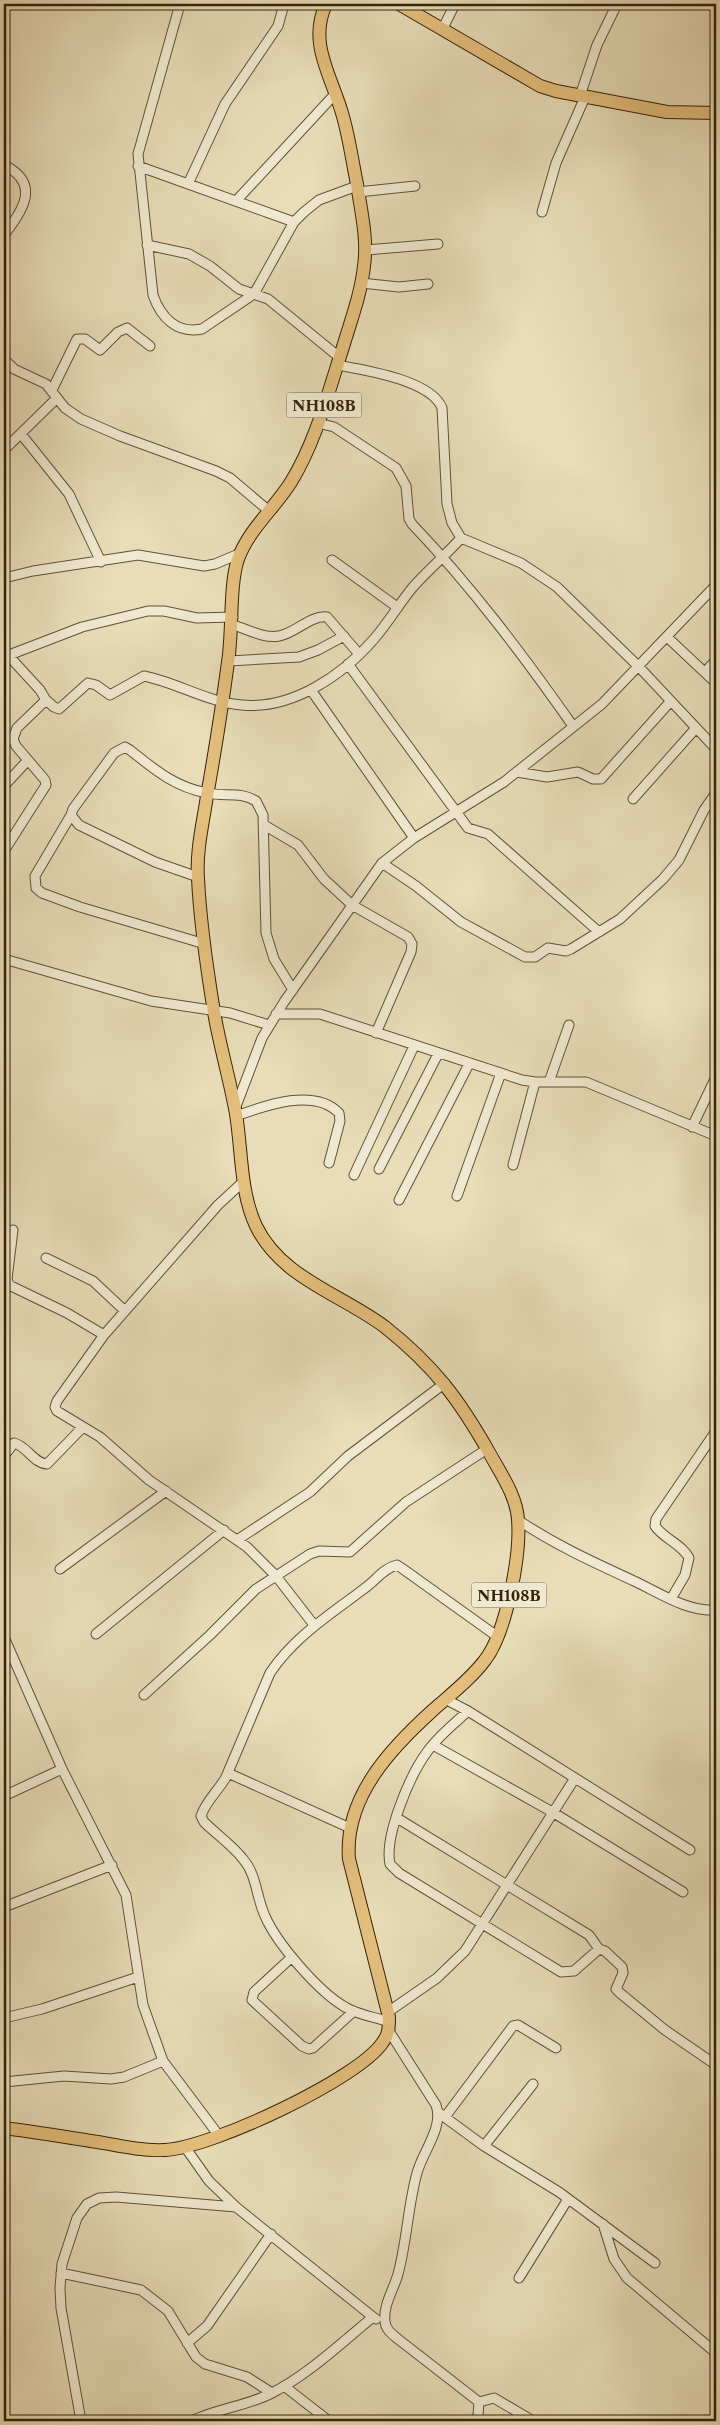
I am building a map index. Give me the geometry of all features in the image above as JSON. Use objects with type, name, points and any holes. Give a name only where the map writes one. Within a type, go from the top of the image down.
[{"type":"highway","name":"NH108B","points":[[326,4],[319,25],[318,39],[325,67],[343,116],[366,250],[361,283],[318,423],[296,473],[257,526],[241,553],[234,578],[233,621],[198,859],[198,877],[214,1012],[235,1113],[244,1181],[252,1216],[265,1243],[287,1267],[381,1324],[420,1357],[445,1383],[458,1400],[487,1449],[510,1493],[518,1520],[512,1580],[498,1637],[484,1661],[410,1731],[381,1765],[358,1803],[350,1828],[348,1845],[353,1878],[389,2022]]},
{"type":"highway","points":[[398,4],[443,28],[540,86],[667,112],[716,113]]},
{"type":"highway","points":[[4,2128],[146,2150],[185,2147],[220,2137],[302,2098],[363,2063],[383,2042],[389,2022]]},
{"type":"street","points":[[180,4],[140,139],[138,166],[153,295],[157,308],[170,322],[180,328],[192,331],[202,329],[254,294],[294,222],[319,200],[357,189],[415,186]]},
{"type":"street","points":[[188,184],[224,104],[278,26],[284,4]]},
{"type":"street","points":[[443,28],[455,4]]},
{"type":"street","points":[[542,212],[556,163],[582,96],[597,45],[617,4]]},
{"type":"street","points":[[632,4],[643,4]]},
{"type":"street","points":[[236,201],[336,94]]},
{"type":"street","points":[[4,165],[24,183],[26,201],[21,212],[4,235]]},
{"type":"street","points":[[138,166],[294,222]]},
{"type":"street","points":[[147,244],[189,254],[210,266],[239,289],[254,294],[277,306],[338,361],[401,380],[434,396],[440,402],[442,408],[447,504],[452,523],[461,538],[538,573],[557,587],[639,667],[716,749]]},
{"type":"street","points":[[366,250],[438,244]]},
{"type":"street","points":[[361,283],[399,287],[428,284]]},
{"type":"street","points":[[4,450],[21,434],[55,394],[77,339],[85,339],[100,350],[118,332],[127,328],[150,346]]},
{"type":"street","points":[[4,359],[14,369],[38,379],[55,394],[65,408],[81,419],[128,439],[216,471],[230,478],[269,511]]},
{"type":"street","points":[[318,423],[334,427],[396,468],[406,486],[409,519],[412,524],[444,558],[524,656],[573,726]]},
{"type":"street","points":[[21,434],[69,494],[102,562]]},
{"type":"street","points":[[359,654],[332,621],[322,617],[288,634],[274,637],[233,621],[197,618],[164,611],[148,611],[82,627],[6,656],[40,690],[46,700],[59,709],[88,683],[96,684],[110,695],[144,676],[221,703],[245,706],[284,700],[312,690],[359,654],[376,638],[415,585],[444,558],[461,538]]},
{"type":"street","points":[[4,578],[33,571],[146,555],[197,565],[210,565],[241,553]]},
{"type":"street","points":[[332,560],[398,607]]},
{"type":"street","points":[[235,1113],[258,1045],[269,1025],[382,863],[414,838],[456,813],[517,772],[602,704],[716,585]]},
{"type":"street","points":[[228,661],[299,657],[318,650],[344,636]]},
{"type":"street","points":[[666,637],[716,683]]},
{"type":"street","points":[[705,672],[716,660]]},
{"type":"street","points":[[348,664],[456,813],[471,830],[488,834],[599,932]]},
{"type":"street","points":[[312,690],[414,838]]},
{"type":"street","points":[[4,738],[14,733],[46,700]]},
{"type":"street","points":[[517,772],[547,777],[578,772],[593,779],[601,779],[670,702]]},
{"type":"street","points":[[633,799],[696,728]]},
{"type":"street","points":[[4,851],[46,785],[45,780],[16,746],[14,733]]},
{"type":"street","points":[[205,944],[89,910],[36,888],[35,876],[71,815],[114,753],[125,747],[164,777],[208,793],[238,794],[248,796],[256,801],[260,808],[264,825],[266,933],[274,959],[293,990]]},
{"type":"street","points":[[4,786],[28,760]]},
{"type":"street","points":[[382,863],[416,886],[460,922],[530,958],[535,957],[548,948],[571,950],[620,919],[663,879],[684,852],[704,810],[716,793]]},
{"type":"street","points":[[71,815],[79,825],[138,854],[198,877]]},
{"type":"street","points":[[264,825],[298,845],[328,884],[352,906],[399,931],[408,937],[412,944],[411,952],[376,1033]]},
{"type":"street","points":[[4,959],[151,1001],[230,1013],[269,1025]]},
{"type":"street","points":[[276,1014],[320,1014],[469,1064],[535,1082],[586,1082],[716,1136]]},
{"type":"street","points":[[549,1082],[569,1025]]},
{"type":"street","points":[[354,1175],[414,1046]]},
{"type":"street","points":[[378,1169],[438,1054]]},
{"type":"street","points":[[399,1200],[469,1064]]},
{"type":"street","points":[[457,1196],[501,1074]]},
{"type":"street","points":[[692,1127],[716,1077]]},
{"type":"street","points":[[513,1165],[535,1082]]},
{"type":"street","points":[[235,1113],[290,1100],[308,1101],[334,1107],[339,1113],[340,1121],[329,1163]]},
{"type":"street","points":[[244,1181],[218,1205],[104,1336],[55,1407],[60,1414],[100,1437],[166,1491],[238,1540],[276,1576],[314,1625]]},
{"type":"street","points":[[13,1230],[7,1279],[9,1285],[67,1313],[104,1336]]},
{"type":"street","points":[[46,1258],[93,1281],[125,1311]]},
{"type":"street","points":[[238,1540],[310,1492],[348,1456],[445,1383]]},
{"type":"street","points":[[4,1456],[14,1443],[21,1445],[37,1460],[47,1464],[83,1427]]},
{"type":"street","points":[[670,1599],[684,1575],[689,1558],[686,1552],[654,1526],[656,1519],[716,1430]]},
{"type":"street","points":[[144,1694],[210,1635],[245,1598],[276,1576],[319,1551],[350,1552],[406,1502],[487,1449]]},
{"type":"street","points":[[60,1569],[166,1491]]},
{"type":"street","points":[[518,1520],[565,1550],[670,1599],[697,1609],[716,1610]]},
{"type":"street","points":[[96,1634],[224,1530]]},
{"type":"street","points":[[498,1637],[396,1565],[390,1566],[364,1589],[314,1625],[278,1662],[270,1673],[228,1773],[218,1791],[203,1809],[201,1816],[204,1822],[244,1859],[254,1876],[264,1914],[274,1934],[292,1957],[334,1999],[354,2011],[389,2022],[442,2115],[484,2146],[534,2175],[655,2263]]},
{"type":"street","points":[[4,1637],[62,1770],[126,1895],[143,2005],[163,2060],[220,2137]]},
{"type":"street","points":[[446,1699],[468,1710],[690,1850]]},
{"type":"street","points":[[468,1710],[433,1745],[416,1768],[397,1818],[389,1846],[390,1864],[399,1872],[562,1972],[574,1971],[599,1949]]},
{"type":"street","points":[[433,1745],[554,1812],[683,1892]]},
{"type":"street","points":[[4,1796],[62,1770]]},
{"type":"street","points":[[228,1773],[350,1828]]},
{"type":"street","points":[[389,2022],[453,1964],[484,1924],[575,1778]]},
{"type":"street","points":[[397,1818],[509,1884],[589,1935],[599,1949],[605,1951],[622,1967],[623,1973],[616,1989],[665,2030],[716,2065]]},
{"type":"street","points":[[4,1907],[112,1865]]},
{"type":"street","points":[[292,1957],[254,1992],[252,2000],[302,2046],[309,2050],[313,2048],[354,2011]]},
{"type":"street","points":[[4,2018],[42,2009],[138,1977]]},
{"type":"street","points":[[385,2324],[386,2307],[398,2276],[407,2237],[417,2174],[442,2115],[513,2026],[518,2025],[556,2048]]},
{"type":"street","points":[[4,2082],[64,2076],[111,2079],[124,2077],[163,2060]]},
{"type":"street","points":[[484,2146],[533,2084]]},
{"type":"street","points":[[185,2147],[209,2181],[236,2207],[373,2317],[385,2324],[389,2331],[398,2339],[479,2402]]},
{"type":"street","points":[[82,2421],[61,2308],[61,2273],[77,2218],[88,2204],[99,2198],[116,2197],[236,2207]]},
{"type":"street","points":[[519,2278],[568,2199]]},
{"type":"street","points":[[602,2223],[614,2259],[627,2278],[716,2353]]},
{"type":"street","points":[[187,2343],[207,2326],[271,2234]]},
{"type":"street","points":[[61,2273],[141,2290],[168,2311],[196,2357],[205,2364],[247,2378],[272,2393]]},
{"type":"street","points":[[192,2421],[239,2407],[272,2393],[299,2376],[373,2317]]},
{"type":"street","points":[[284,2386],[329,2421]]},
{"type":"street","points":[[479,2402],[494,2398],[533,2421]]},
{"type":"street","points":[[473,2421],[478,2416],[479,2402]]}]
